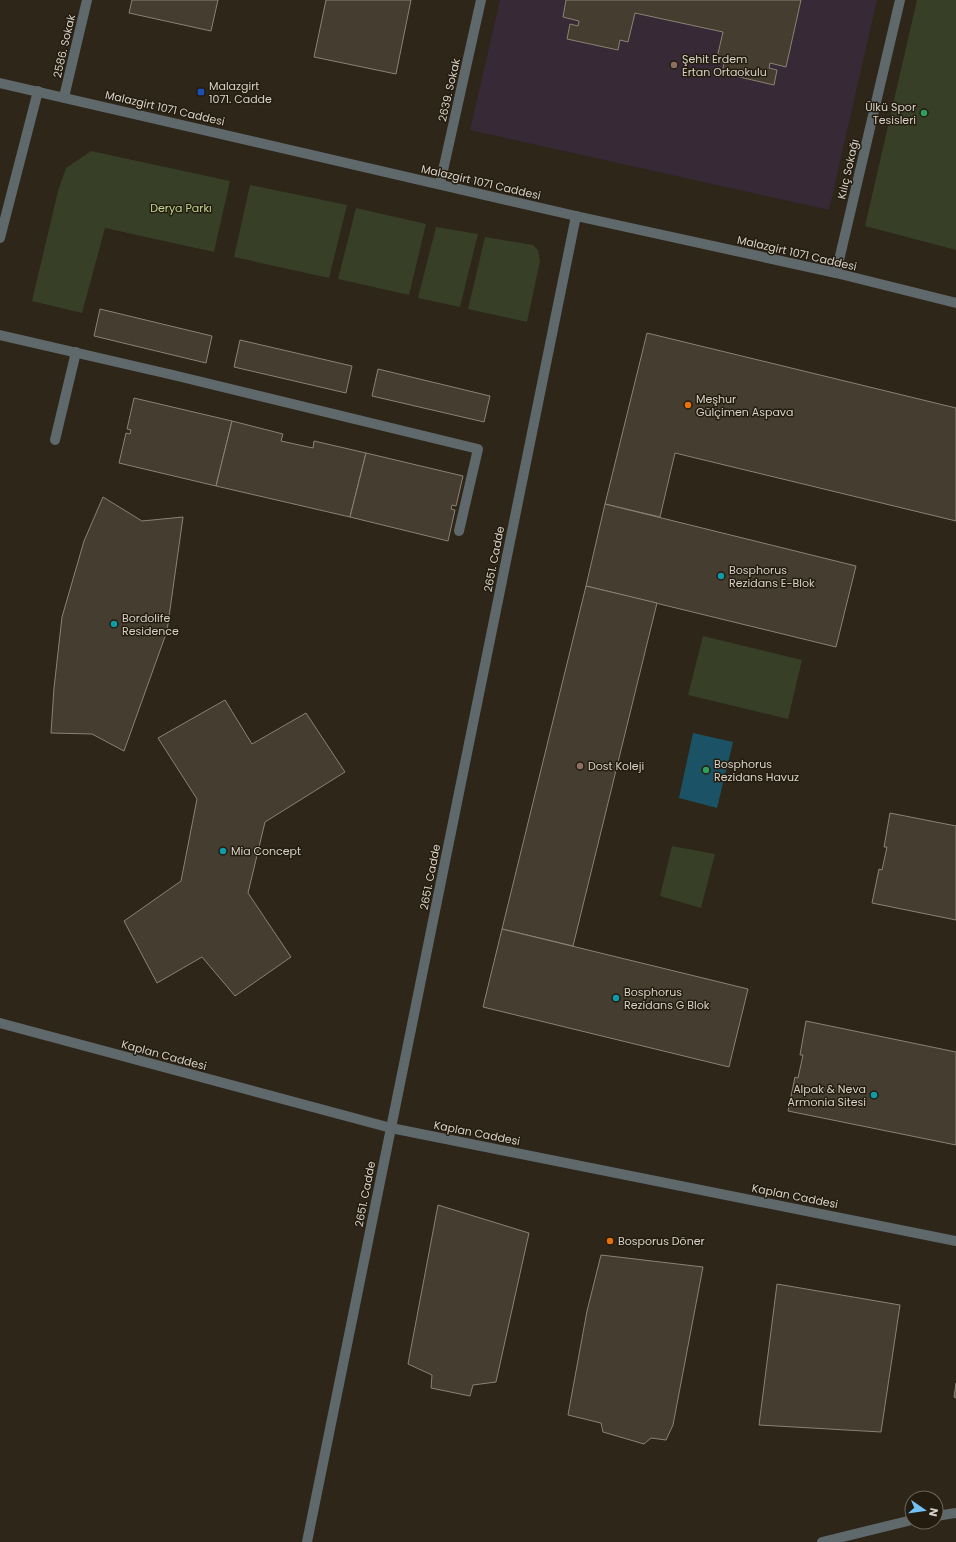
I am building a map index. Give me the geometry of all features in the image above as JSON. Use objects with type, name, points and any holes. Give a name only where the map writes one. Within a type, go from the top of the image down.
[{"type":"street","name":"2586. Sokak","points":[[64,97],[87,0]]},
{"type":"street","name":"2639. Sokak","points":[[440,184],[481,0]]},
{"type":"street","name":"Kılıç Sokağı","points":[[836,273],[900,0]]},
{"type":"street","name":"Malazgirt 1071 Caddesi","points":[[0,83],[576,216],[836,273],[956,303]]},
{"type":"street","points":[[0,238],[38,91]]},
{"type":"street","name":"2651. Cadde","points":[[307,1542],[576,216]]},
{"type":"street","points":[[0,335],[478,449],[459,531]]},
{"type":"street","points":[[55,440],[76,352]]},
{"type":"street","name":"Kaplan Caddesi","points":[[0,1023],[391,1128],[956,1241]]},
{"type":"street","points":[[944,1515],[956,1513]]},
{"type":"street","points":[[822,1542],[904,1522]]},
{"type":"shaded area","name":"Şehit Erdem Ertan Ortaokulu","points":[[500,0],[877,0],[829,210],[470,130]]},
{"type":"green space","name":"Ülkü Spor Tesisleri","points":[[917,0],[956,0],[956,250],[865,226]]},
{"type":"green space","name":"Derya Parkı","points":[[91,151],[230,181],[214,252],[105,228],[82,313],[32,301],[58,191],[66,168]]},
{"type":"green space","name":"Derya Parkı","points":[[250,185],[347,205],[329,278],[234,257]]},
{"type":"green space","points":[[356,208],[426,224],[409,295],[338,279]]},
{"type":"green space","points":[[436,227],[478,234],[460,307],[418,298]]},
{"type":"green space","points":[[485,237],[533,245],[538,250],[540,261],[527,322],[468,309]]},
{"type":"green space","points":[[703,636],[802,660],[788,719],[688,695]]},
{"type":"green space","points":[[672,846],[715,854],[701,908],[660,896]]},
{"type":"water","name":"Bosphorus Rezidans Havuz","points":[[693,733],[733,742],[717,808],[679,798]]},
{"type":"building","points":[[132,0],[218,0],[211,31],[129,13]]},
{"type":"building","points":[[326,0],[411,0],[396,74],[314,57]]},
{"type":"building","points":[[566,0],[801,0],[786,67],[770,63],[769,68],[777,70],[774,85],[722,73],[724,63],[716,62],[723,32],[635,13],[628,42],[620,40],[618,50],[567,39],[570,24],[578,26],[579,21],[563,17]]},
{"type":"building","points":[[100,309],[212,336],[206,363],[94,336]]},
{"type":"building","points":[[647,333],[956,408],[956,521],[675,453],[660,517],[605,504]]},
{"type":"building","points":[[240,340],[352,366],[346,393],[234,367]]},
{"type":"building","points":[[378,369],[490,396],[484,422],[372,396]]},
{"type":"building","points":[[134,398],[232,421],[216,486],[119,463],[126,433],[130,434],[131,430],[127,429]]},
{"type":"building","points":[[232,421],[283,434],[281,441],[313,448],[314,441],[366,453],[350,517],[216,486]]},
{"type":"building","points":[[366,453],[463,476],[456,506],[452,505],[451,509],[455,510],[448,541],[350,517]]},
{"type":"building","name":"Bordolife Residence","points":[[103,497],[142,521],[183,517],[167,631],[124,751],[92,734],[51,733],[54,688],[62,617],[84,541]]},
{"type":"building","name":"Bosphorus Rezidans E-Blok","points":[[605,504],[856,566],[836,647],[586,586]]},
{"type":"building","name":"Dost Koleji","points":[[586,586],[657,603],[573,946],[502,929]]},
{"type":"building","name":"Mia Concept","points":[[225,700],[252,744],[306,713],[345,772],[265,822],[248,893],[291,957],[235,996],[202,957],[157,983],[124,921],[181,881],[197,799],[158,738]]},
{"type":"building","points":[[890,813],[956,826],[956,920],[872,903],[879,869],[882,870],[887,847],[884,847]]},
{"type":"building","name":"Bosphorus Rezidans G Blok","points":[[502,929],[748,989],[729,1067],[483,1007]]},
{"type":"building","name":"Alpak & Neva Armonia Sitesi","points":[[806,1021],[956,1052],[956,1145],[788,1111],[795,1077],[798,1078],[803,1055],[800,1055]]},
{"type":"building","points":[[438,1205],[529,1233],[496,1382],[473,1385],[470,1396],[431,1388],[432,1375],[408,1364]]},
{"type":"building","points":[[601,1255],[703,1267],[673,1425],[666,1440],[651,1438],[644,1444],[603,1432],[601,1423],[568,1415],[587,1311]]},
{"type":"building","points":[[777,1284],[900,1305],[881,1432],[759,1425]]},
{"type":"building","points":[[956,1383],[956,1398],[954,1397]]},
{"type":"place","name":"Şehit Erdem Ertan Ortaokulu","points":[[674,65]]},
{"type":"place","name":"Malazgirt 1071. Cadde","points":[[201,92]]},
{"type":"place","name":"Ülkü Spor Tesisleri","points":[[924,113]]},
{"type":"place","name":"Meşhur Gülçimen Aspava","points":[[688,405]]},
{"type":"place","name":"Bosphorus Rezidans E-Blok","points":[[721,576]]},
{"type":"place","name":"Bordolife Residence","points":[[114,624]]},
{"type":"place","name":"Dost Koleji","points":[[580,766]]},
{"type":"place","name":"Bosphorus Rezidans Havuz","points":[[706,770]]},
{"type":"place","name":"Mia Concept","points":[[223,851]]},
{"type":"place","name":"Bosphorus Rezidans G Blok","points":[[616,998]]},
{"type":"place","name":"Alpak & Neva Armonia Sitesi","points":[[874,1095]]},
{"type":"place","name":"Bosporus Döner","points":[[610,1241]]}]
